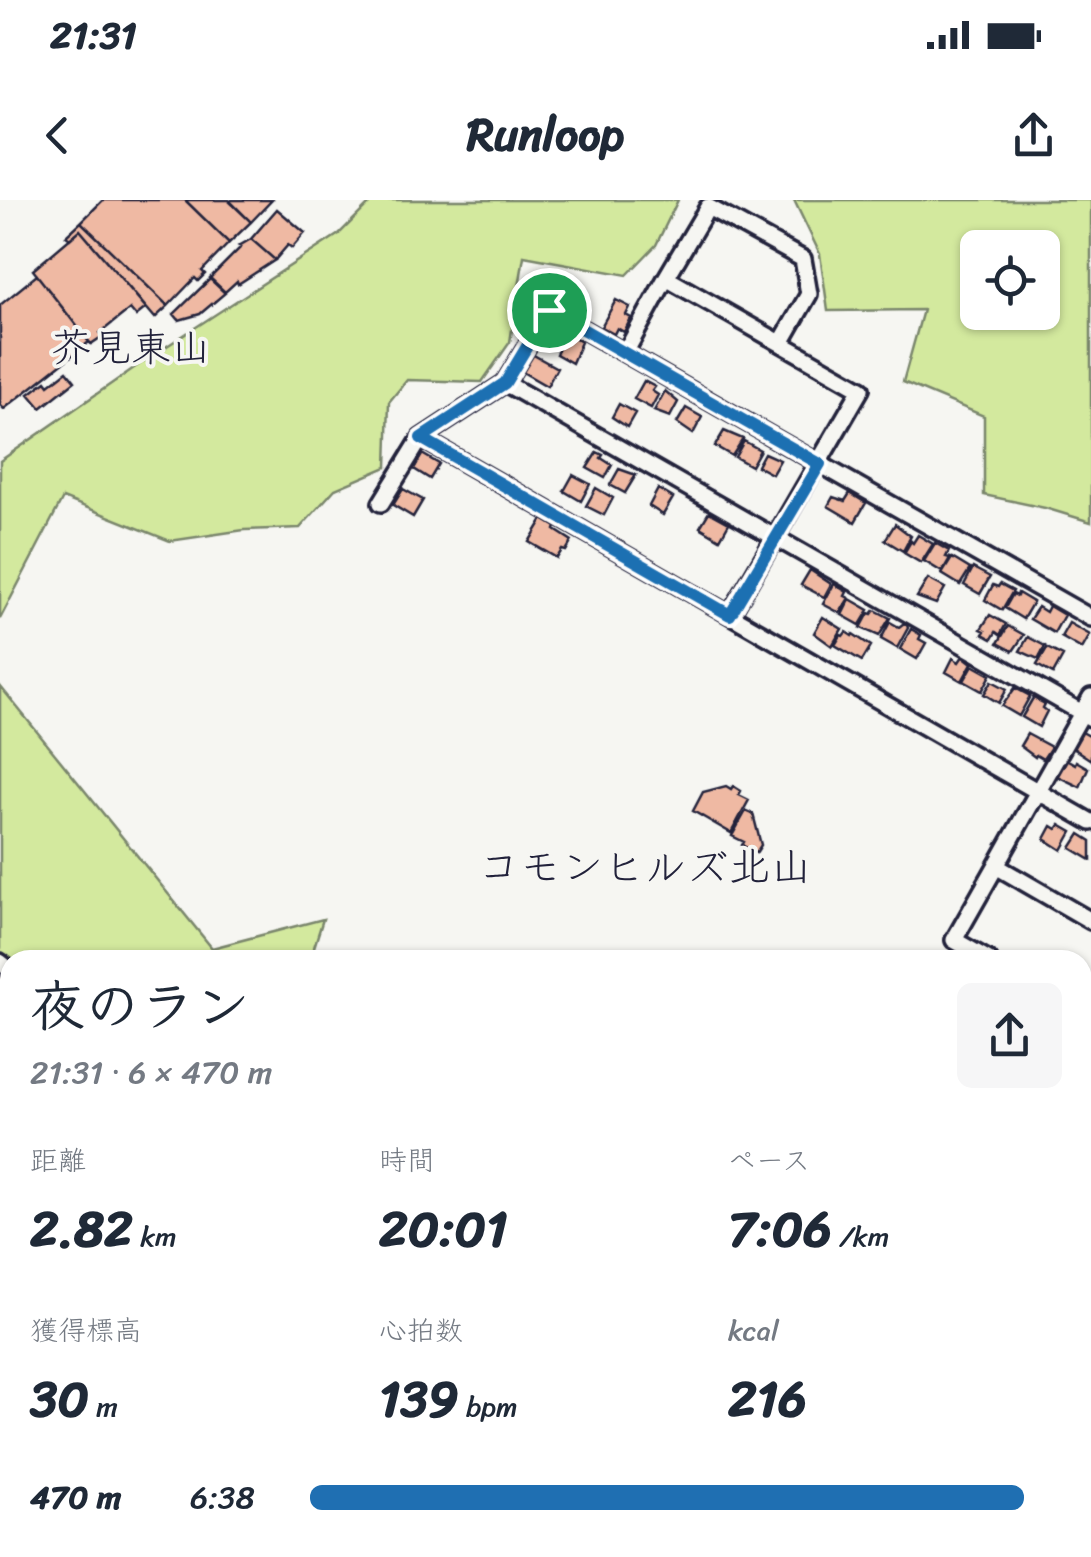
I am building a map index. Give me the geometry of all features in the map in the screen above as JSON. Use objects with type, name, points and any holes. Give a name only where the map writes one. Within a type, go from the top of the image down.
[{"type":"street","points":[[625,353],[708,207],[803,259],[809,294],[781,344]]},
{"type":"street","points":[[666,278],[861,389],[730,615]]},
{"type":"street","points":[[382,503],[421,438],[505,383],[549,310],[1091,618]]},
{"type":"street","points":[[505,383],[1087,715]]},
{"type":"street","points":[[421,438],[1091,822]]},
{"type":"street","points":[[972,950],[954,940],[1087,715],[1091,697]]},
{"type":"street","points":[[996,866],[1091,921]]},
{"type":"green space","points":[[373,200],[678,200],[656,245],[627,275],[524,256],[510,342],[482,382],[407,380],[389,402],[387,467],[335,489],[300,528],[244,530],[170,541],[63,498],[0,619],[0,461],[339,234]]},
{"type":"green space","points":[[794,200],[1091,200],[1091,522],[984,495],[984,416],[903,382],[923,310],[828,311],[820,254]]},
{"type":"green space","points":[[0,686],[212,948],[323,919],[313,950],[0,950]]},
{"type":"building","points":[[103,200],[185,200],[229,243],[202,271],[205,274],[198,281],[195,278],[168,306],[81,222]]},
{"type":"building","points":[[185,200],[229,200],[251,222],[229,243]]},
{"type":"building","points":[[232,200],[272,200],[251,222]]},
{"type":"building","points":[[277,209],[305,233],[275,260],[251,239]]},
{"type":"building","points":[[81,222],[168,306],[155,318],[80,230],[70,239],[66,236]]},
{"type":"building","points":[[80,230],[146,308],[136,316],[130,309],[91,344],[33,270]]},
{"type":"building","points":[[251,239],[275,260],[225,292],[210,278],[239,246]]},
{"type":"building","points":[[37,275],[89,342],[4,409],[0,405],[0,305]]},
{"type":"building","points":[[210,279],[225,293],[200,314],[179,320],[174,314]]},
{"type":"building","points":[[616,300],[630,307],[626,315],[631,318],[624,332],[617,328],[614,334],[601,327]]},
{"type":"building","points":[[568,332],[581,342],[572,363],[556,354]]},
{"type":"building","points":[[530,353],[557,368],[547,386],[519,370]]},
{"type":"building","points":[[67,371],[75,381],[41,408],[29,394]]},
{"type":"building","points":[[644,381],[655,387],[652,391],[658,395],[651,408],[634,399]]},
{"type":"building","points":[[665,391],[678,402],[670,417],[654,411]]},
{"type":"building","points":[[619,404],[635,413],[627,427],[612,417]]},
{"type":"building","points":[[686,408],[702,417],[693,434],[677,423]]},
{"type":"building","points":[[724,431],[743,439],[732,456],[715,446]]},
{"type":"building","points":[[744,441],[760,450],[751,466],[735,457]]},
{"type":"building","points":[[597,452],[612,465],[605,478],[587,468]]},
{"type":"building","points":[[764,453],[780,460],[772,474],[757,466]]},
{"type":"building","points":[[422,454],[439,464],[430,479],[414,469]]},
{"type":"building","points":[[619,469],[636,475],[625,493],[610,485]]},
{"type":"building","points":[[573,475],[590,484],[581,501],[564,491]]},
{"type":"building","points":[[596,488],[613,498],[604,515],[586,506]]},
{"type":"building","points":[[403,489],[423,500],[413,517],[393,505]]},
{"type":"building","points":[[658,489],[673,498],[663,515],[649,506]]},
{"type":"building","points":[[850,493],[866,503],[855,522],[828,506],[833,497],[845,501]]},
{"type":"building","points":[[709,512],[729,523],[720,539],[700,527]]},
{"type":"building","points":[[543,519],[572,541],[557,558],[529,542]]},
{"type":"building","points":[[895,524],[911,536],[903,551],[885,540]]},
{"type":"building","points":[[918,535],[933,544],[921,563],[904,553]]},
{"type":"building","points":[[935,543],[949,551],[946,557],[950,558],[942,572],[924,561]]},
{"type":"building","points":[[952,558],[970,569],[960,585],[942,574]]},
{"type":"building","points":[[973,568],[990,577],[980,594],[964,585]]},
{"type":"building","points":[[810,570],[831,584],[824,597],[801,585]]},
{"type":"building","points":[[928,579],[945,588],[936,604],[917,597]]},
{"type":"building","points":[[834,584],[847,592],[845,596],[849,598],[840,613],[823,604]]},
{"type":"building","points":[[993,585],[1013,591],[1002,610],[985,600]]},
{"type":"building","points":[[1013,594],[1033,602],[1023,619],[1005,608]]},
{"type":"building","points":[[850,599],[869,610],[860,625],[842,615]]},
{"type":"building","points":[[1049,606],[1064,615],[1054,633],[1030,619],[1038,607],[1046,612]]},
{"type":"building","points":[[875,610],[890,618],[879,636],[861,628]]},
{"type":"building","points":[[990,615],[1006,624],[1000,635],[996,632],[992,639],[981,629]]},
{"type":"building","points":[[823,617],[842,629],[832,646],[814,633]]},
{"type":"building","points":[[890,622],[899,627],[904,623],[908,628],[897,648],[881,639]]},
{"type":"building","points":[[1069,623],[1090,635],[1082,649],[1061,637]]},
{"type":"building","points":[[1008,626],[1024,635],[1013,651],[998,643]]},
{"type":"building","points":[[911,629],[926,643],[917,659],[900,649]]},
{"type":"building","points":[[846,632],[871,646],[862,661],[835,645]]},
{"type":"building","points":[[1028,637],[1045,646],[1038,659],[1020,651]]},
{"type":"building","points":[[1047,648],[1063,656],[1053,674],[1037,665]]},
{"type":"building","points":[[963,656],[972,663],[962,681],[946,672],[953,658],[959,662]]},
{"type":"building","points":[[973,665],[991,675],[982,691],[964,681]]},
{"type":"building","points":[[992,681],[1007,689],[999,703],[984,694]]},
{"type":"building","points":[[1015,688],[1030,696],[1019,716],[1002,706]]},
{"type":"building","points":[[1033,698],[1045,704],[1043,708],[1047,711],[1039,727],[1022,717]]},
{"type":"building","points":[[1082,732],[1091,737],[1091,760],[1073,748]]},
{"type":"building","points":[[1027,734],[1051,747],[1043,759],[1020,746]]},
{"type":"building","points":[[1066,759],[1088,768],[1080,787],[1057,776]]},
{"type":"building","points":[[733,786],[749,800],[731,833],[693,811],[703,792]]},
{"type":"building","points":[[746,811],[753,814],[761,845],[756,853],[732,836]]},
{"type":"building","points":[[1060,825],[1072,832],[1062,850],[1045,839],[1052,826],[1057,829]]},
{"type":"building","points":[[1080,834],[1091,841],[1091,860],[1071,848]]},
{"type":"district","name":"芥見東山","points":[[131,347]]},
{"type":"district","name":"コモンヒルズ北山","points":[[645,866]]},
{"type":"route","points":[[549,310],[820,464],[730,615],[421,438],[505,383],[549,310]]}]
